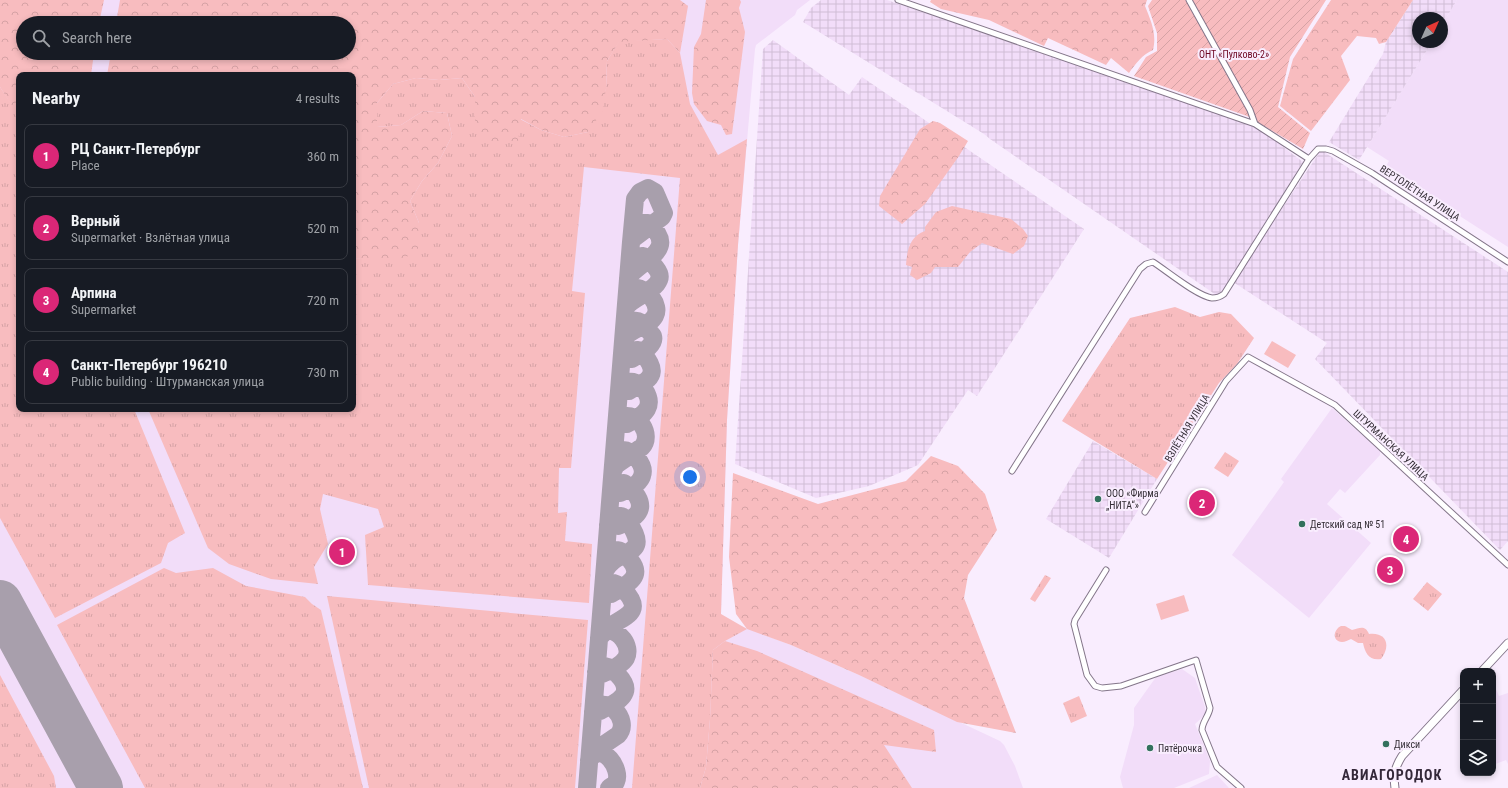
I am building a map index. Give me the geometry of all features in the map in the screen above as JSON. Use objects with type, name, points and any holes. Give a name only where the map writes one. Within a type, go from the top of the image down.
[{"type":"street","points":[[898,0],[1255,124],[1309,159],[1224,294],[1219,298],[1212,298],[1201,294],[1153,262],[1146,264],[1140,269],[1012,471]]},
{"type":"street","points":[[1189,0],[1250,110],[1255,124]]},
{"type":"street","name":"ВЕРТОЛЁТНАЯ УЛИЦА","points":[[1309,159],[1318,149],[1333,151],[1372,173],[1508,262]]},
{"type":"street","name":"ВЗЛЁТНАЯ УЛИЦА","points":[[1145,512],[1226,381],[1248,357]]},
{"type":"street","name":"ШТУРМАНСКАЯ УЛИЦА","points":[[1248,357],[1335,405],[1508,565]]},
{"type":"street","points":[[1106,570],[1074,624],[1087,675],[1095,686],[1102,688],[1121,686],[1196,660],[1210,708],[1209,713],[1202,725],[1202,730],[1217,767],[1240,788]]},
{"type":"street","points":[[1485,668],[1508,643]]},
{"type":"street","points":[[1395,788],[1394,772],[1396,765],[1402,756],[1460,693]]},
{"type":"shaded area","points":[[0,0],[810,0],[797,10],[795,15],[756,45],[755,49],[738,245],[727,420],[721,614],[725,620],[791,645],[1000,741],[1004,745],[1015,766],[1023,788],[0,788]]},
{"type":"shaded area","points":[[821,0],[887,0],[1258,128],[1303,162],[1219,297],[984,134],[803,22],[811,8]]},
{"type":"shaded area","points":[[1413,0],[1457,0],[1448,15],[1448,12],[1412,12],[1412,48],[1428,48],[1359,160],[1329,142],[1383,54],[1386,42]]},
{"type":"shaded area","points":[[1457,0],[1508,0],[1508,247],[1385,168],[1389,161],[1367,147],[1428,48],[1448,48],[1448,15]]},
{"type":"shaded area","points":[[773,40],[849,95],[862,77],[1084,229],[977,396],[968,390],[918,465],[869,486],[816,498],[735,464],[763,49]]},
{"type":"shaded area","points":[[1321,150],[1508,272],[1508,541],[1500,550],[1315,359],[1327,343],[1233,282]]},
{"type":"shaded area","name":"Детский сад № 51","points":[[1332,408],[1380,451],[1380,455],[1345,493],[1340,489],[1327,504],[1371,543],[1309,618],[1232,555],[1284,482],[1281,479]]},
{"type":"shaded area","name":"ООО «Фирма „НИТА“»","points":[[1093,441],[1157,479],[1109,558],[1046,519]]},
{"type":"shaded area","points":[[1182,669],[1195,678],[1205,707],[1206,714],[1195,724],[1210,761],[1209,774],[1174,788],[1123,788],[1120,777],[1134,725],[1134,708],[1156,677]]},
{"type":"shaded area","points":[[1496,689],[1499,696],[1508,693],[1508,764],[1506,760],[1496,764]]},
{"type":"shaded area","points":[[1217,775],[1229,788],[1189,788]]},
{"type":"green space","points":[[0,0],[104,0],[101,16],[16,16],[16,60],[93,60],[91,72],[16,72],[16,113],[0,87]]},
{"type":"green space","points":[[120,0],[680,0],[688,6],[680,53],[667,39],[619,42],[607,61],[606,89],[602,112],[588,132],[564,137],[541,130],[521,119],[518,142],[483,143],[475,121],[475,97],[462,78],[439,80],[416,78],[393,84],[377,103],[377,127],[401,125],[423,111],[447,113],[452,136],[438,163],[422,181],[410,201],[419,223],[418,249],[398,263],[356,258],[356,72],[108,72],[110,60],[356,60],[356,16],[117,16]]},
{"type":"green space","points":[[706,0],[740,0],[741,2],[739,8],[745,32],[732,134],[726,135],[721,125],[707,121],[694,104],[692,93],[694,47],[701,34]]},
{"type":"green space","points":[[931,0],[1147,0],[1145,6],[1154,33],[1153,50],[1146,54],[1129,73],[1111,58],[1106,65],[1048,38],[1044,46],[989,20],[941,9],[930,2]]},
{"type":"green space","name":"ОНТ «Пулково-2»","points":[[1152,0],[1326,0],[1290,57],[1278,107],[1310,133],[1303,149],[1247,116],[1134,76],[1146,57],[1157,51],[1157,33],[1148,6]]},
{"type":"green space","points":[[1331,0],[1413,0],[1386,42],[1379,44],[1376,38],[1357,36],[1341,56],[1350,80],[1311,131],[1280,106],[1293,59]]},
{"type":"green space","points":[[667,39],[680,53],[690,104],[718,155],[747,139],[738,245],[727,420],[721,614],[747,629],[725,641],[713,650],[706,767],[700,788],[632,788],[680,178],[584,167],[572,291],[585,293],[571,468],[559,468],[558,513],[567,512],[565,541],[592,544],[589,603],[368,585],[365,535],[384,527],[378,509],[323,494],[320,509],[328,544],[314,567],[318,584],[271,579],[229,564],[208,548],[149,412],[356,412],[356,258],[374,259],[419,223],[410,201],[422,181],[438,163],[452,136],[447,113],[423,111],[401,125],[377,127],[377,103],[393,84],[416,78],[439,80],[462,78],[475,97],[475,121],[520,119],[541,130],[564,137],[588,132],[606,89],[607,61],[619,41]]},
{"type":"green space","points":[[0,87],[16,111],[16,412],[135,412],[185,533],[168,543],[161,563],[55,618],[0,518]]},
{"type":"green space","points":[[933,121],[940,123],[968,141],[925,204],[902,224],[879,206],[880,196],[920,129]]},
{"type":"green space","points":[[952,206],[1011,219],[1023,229],[1028,236],[1024,246],[1013,254],[982,243],[970,252],[958,267],[935,267],[931,273],[917,280],[910,275],[912,267],[906,265],[910,244],[916,236],[925,231],[925,227],[936,212]]},
{"type":"green space","points":[[1175,307],[1200,317],[1219,312],[1231,314],[1254,338],[1237,364],[1219,383],[1157,479],[1062,421],[1130,318]]},
{"type":"green space","points":[[1272,341],[1296,355],[1288,368],[1264,354]]},
{"type":"green space","points":[[1225,452],[1239,461],[1228,477],[1214,468]]},
{"type":"green space","points":[[931,456],[958,466],[985,494],[997,530],[968,575],[964,598],[1016,733],[957,722],[859,675],[791,645],[747,629],[736,614],[729,557],[733,473],[818,504],[906,481]]},
{"type":"green space","points":[[164,568],[176,573],[213,568],[246,586],[305,597],[321,610],[363,788],[145,788],[57,625]]},
{"type":"green space","points":[[1045,575],[1051,578],[1035,602],[1030,599]]},
{"type":"green space","points":[[1427,582],[1442,594],[1428,611],[1413,599]]},
{"type":"green space","points":[[1184,595],[1189,611],[1161,620],[1156,604]]},
{"type":"green space","points":[[327,596],[588,620],[575,788],[369,788]]},
{"type":"green space","points":[[1341,626],[1345,626],[1352,630],[1364,628],[1369,634],[1380,635],[1386,641],[1386,649],[1381,659],[1373,659],[1368,656],[1363,643],[1358,643],[1351,639],[1342,642],[1336,640],[1335,632]]},
{"type":"green space","points":[[725,641],[757,651],[934,730],[936,752],[884,745],[912,788],[700,788],[706,767],[713,650]]},
{"type":"green space","points":[[0,675],[54,776],[56,788],[0,788]]},
{"type":"green space","points":[[1079,696],[1087,716],[1071,723],[1063,703]]},
{"type":"taxiway","points":[[648,188],[655,192],[664,213],[662,217],[634,238],[631,242],[635,199],[640,192],[648,188]]},
{"type":"taxiway","points":[[628,278],[657,252],[660,246],[660,239],[656,232],[648,223],[641,223]]},
{"type":"taxiway","points":[[587,788],[631,242]]},
{"type":"taxiway","points":[[626,307],[655,286],[659,280],[659,275],[656,268],[651,262],[642,256],[637,257]]},
{"type":"taxiway","points":[[624,338],[631,332],[649,323],[655,316],[656,312],[655,302],[652,298],[644,291],[636,288]]},
{"type":"taxiway","points":[[632,359],[650,346],[653,340],[653,336],[647,328],[640,322],[634,321]]},
{"type":"taxiway","points":[[622,357],[628,351],[638,350],[647,359],[651,367],[652,372],[648,379],[629,391]]},
{"type":"taxiway","points":[[620,390],[624,384],[629,382],[635,383],[645,390],[648,396],[649,403],[647,409],[638,418],[627,424]]},
{"type":"taxiway","points":[[613,471],[616,465],[642,447],[646,436],[642,425],[633,417],[622,417],[617,425]]},
{"type":"taxiway","points":[[620,493],[639,482],[643,472],[637,458],[630,452],[622,450]]},
{"type":"taxiway","points":[[611,492],[616,485],[624,483],[637,497],[640,505],[637,514],[618,526]]},
{"type":"taxiway","points":[[605,571],[616,559],[635,547],[637,542],[635,533],[627,520],[623,517],[615,516],[608,525]]},
{"type":"taxiway","points":[[611,594],[631,581],[635,572],[634,566],[626,555],[615,550]]},
{"type":"taxiway","points":[[599,638],[603,631],[625,617],[633,606],[631,599],[617,584],[609,583],[603,592]]},
{"type":"taxiway","points":[[600,637],[606,631],[611,631],[623,639],[627,648],[626,658],[624,661],[615,668],[602,674]]},
{"type":"taxiway","points":[[596,672],[604,666],[610,668],[623,682],[625,687],[625,692],[618,701],[600,711]]},
{"type":"taxiway","points":[[590,757],[596,750],[618,735],[622,722],[615,710],[609,706],[598,706],[593,712]]},
{"type":"taxiway","points":[[589,760],[594,755],[600,753],[605,755],[614,764],[617,777],[614,785],[609,788]]},
{"type":"runway","points":[[0,602],[101,788]]},
{"type":"place","name":"ООО «Фирма „НИТА“»","points":[[1098,499]]},
{"type":"place","name":"Верный","points":[[1202,503]]},
{"type":"place","name":"Детский сад № 51","points":[[1302,524]]},
{"type":"place","name":"Санкт-Петербург 196210","points":[[1406,539]]},
{"type":"place","name":"РЦ Санкт-Петербург","points":[[342,552]]},
{"type":"place","name":"Арпина","points":[[1390,570]]},
{"type":"place","name":"Дикси","points":[[1386,744]]},
{"type":"place","name":"Пятёрочка","points":[[1150,748]]},
{"type":"district","name":"АВИАГОРОДОК","points":[[1392,775]]}]
